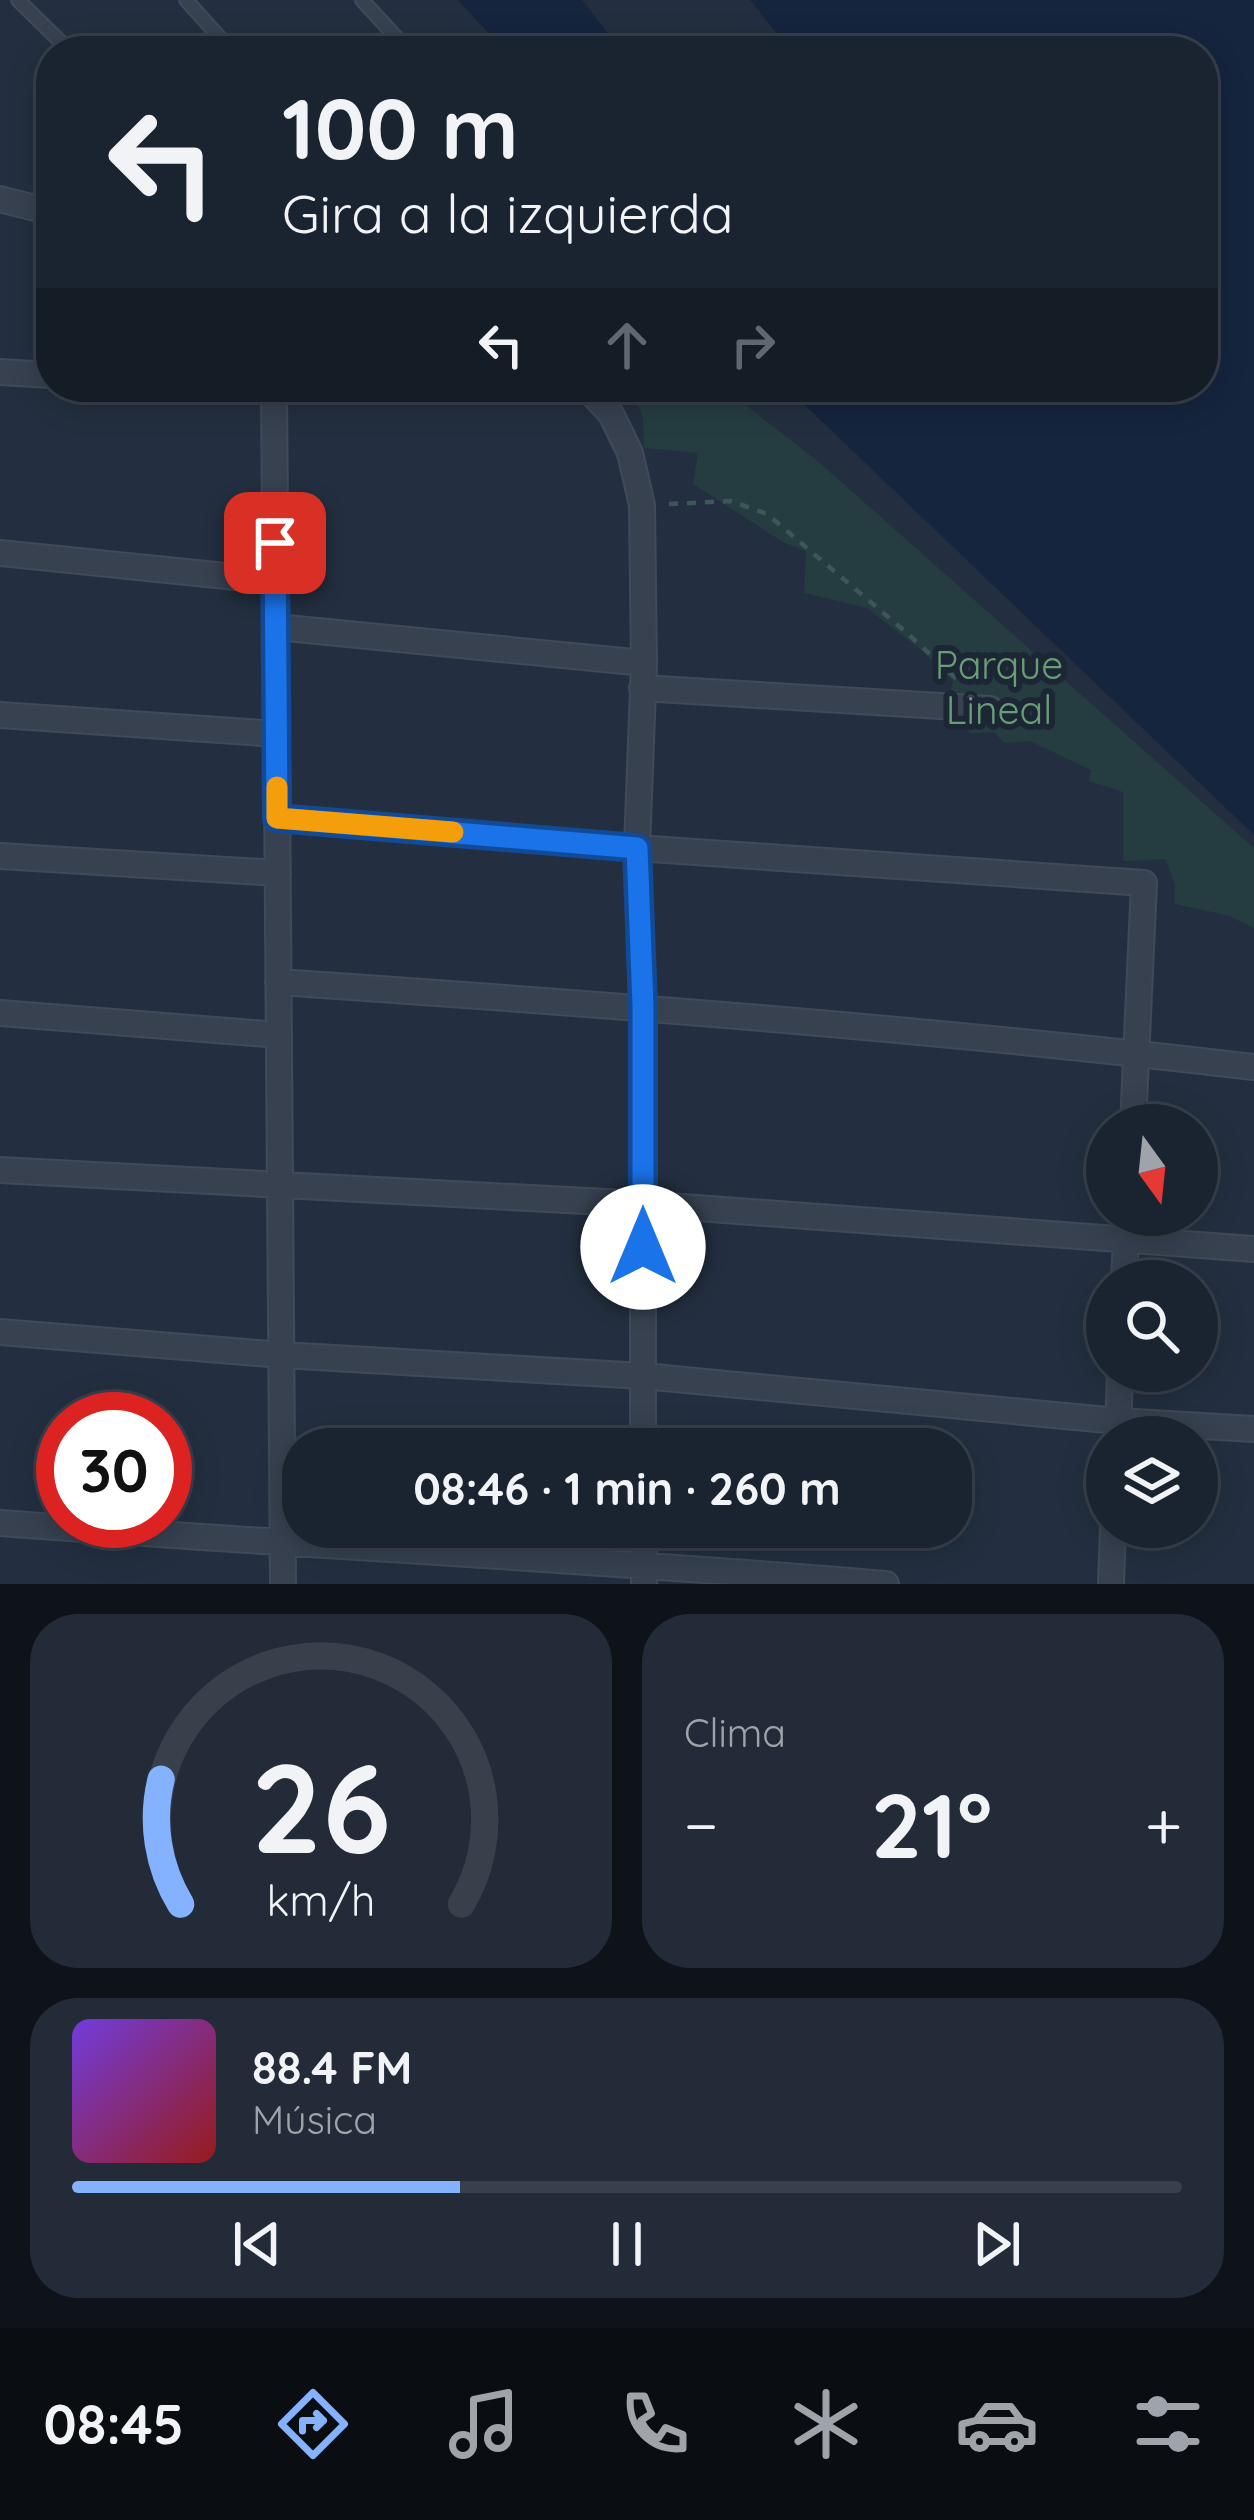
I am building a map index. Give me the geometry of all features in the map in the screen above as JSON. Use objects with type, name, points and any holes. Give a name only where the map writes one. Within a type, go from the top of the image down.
[{"type":"street","points":[[0,199],[36,208]]},
{"type":"street","points":[[0,372],[36,374]]},
{"type":"street","points":[[274,402],[282,1428]]},
{"type":"street","points":[[600,402],[630,453],[642,505],[637,848],[643,1006],[643,1428]]},
{"type":"street","points":[[0,553],[275,581]]},
{"type":"street","points":[[276,627],[643,676],[990,709]]},
{"type":"street","points":[[0,715],[277,734]]},
{"type":"street","points":[[277,818],[1144,883],[1134,1104]]},
{"type":"street","points":[[0,856],[278,873]]},
{"type":"street","points":[[278,982],[643,1006],[1254,1067]]},
{"type":"street","points":[[0,1013],[279,1035]]},
{"type":"street","points":[[0,1170],[1086,1225]]},
{"type":"street","points":[[1178,1236],[1254,1249]]},
{"type":"street","points":[[0,1332],[643,1376],[1086,1425]]},
{"type":"street","points":[[1218,1429],[1254,1429]]},
{"type":"street","points":[[0,1523],[282,1544]]},
{"type":"street","points":[[283,1548],[283,1584]]},
{"type":"street","points":[[331,1548],[644,1574],[886,1584]]},
{"type":"street","points":[[1111,1584],[1113,1548]]},
{"type":"lane","points":[[18,0],[55,36]]},
{"type":"lane","points":[[186,0],[218,36]]},
{"type":"lane","points":[[362,0],[396,36]]},
{"type":"path","points":[[642,505],[731,501],[766,514],[990,709]]},
{"type":"green space","name":"Parque Lineal","points":[[742,402],[821,464],[1254,848],[1254,928],[1227,915],[1174,904],[1175,884],[1165,859],[1123,861],[1123,792],[1089,781],[1091,770],[1030,741],[1004,743],[994,732],[969,733],[968,725],[958,722],[950,698],[953,681],[920,649],[867,608],[804,593],[806,551],[783,542],[693,484],[698,453],[644,448],[637,404]]},
{"type":"water","points":[[458,0],[1254,0],[1254,835],[802,402],[1218,402],[1218,36],[491,36]]},
{"type":"pier","points":[[582,0],[750,0],[779,36],[610,36]]},
{"type":"slow traffic","points":[[277,787],[277,818],[453,832]]},
{"type":"route","points":[[275,543],[277,818],[637,848],[643,1006],[643,1247]]}]
